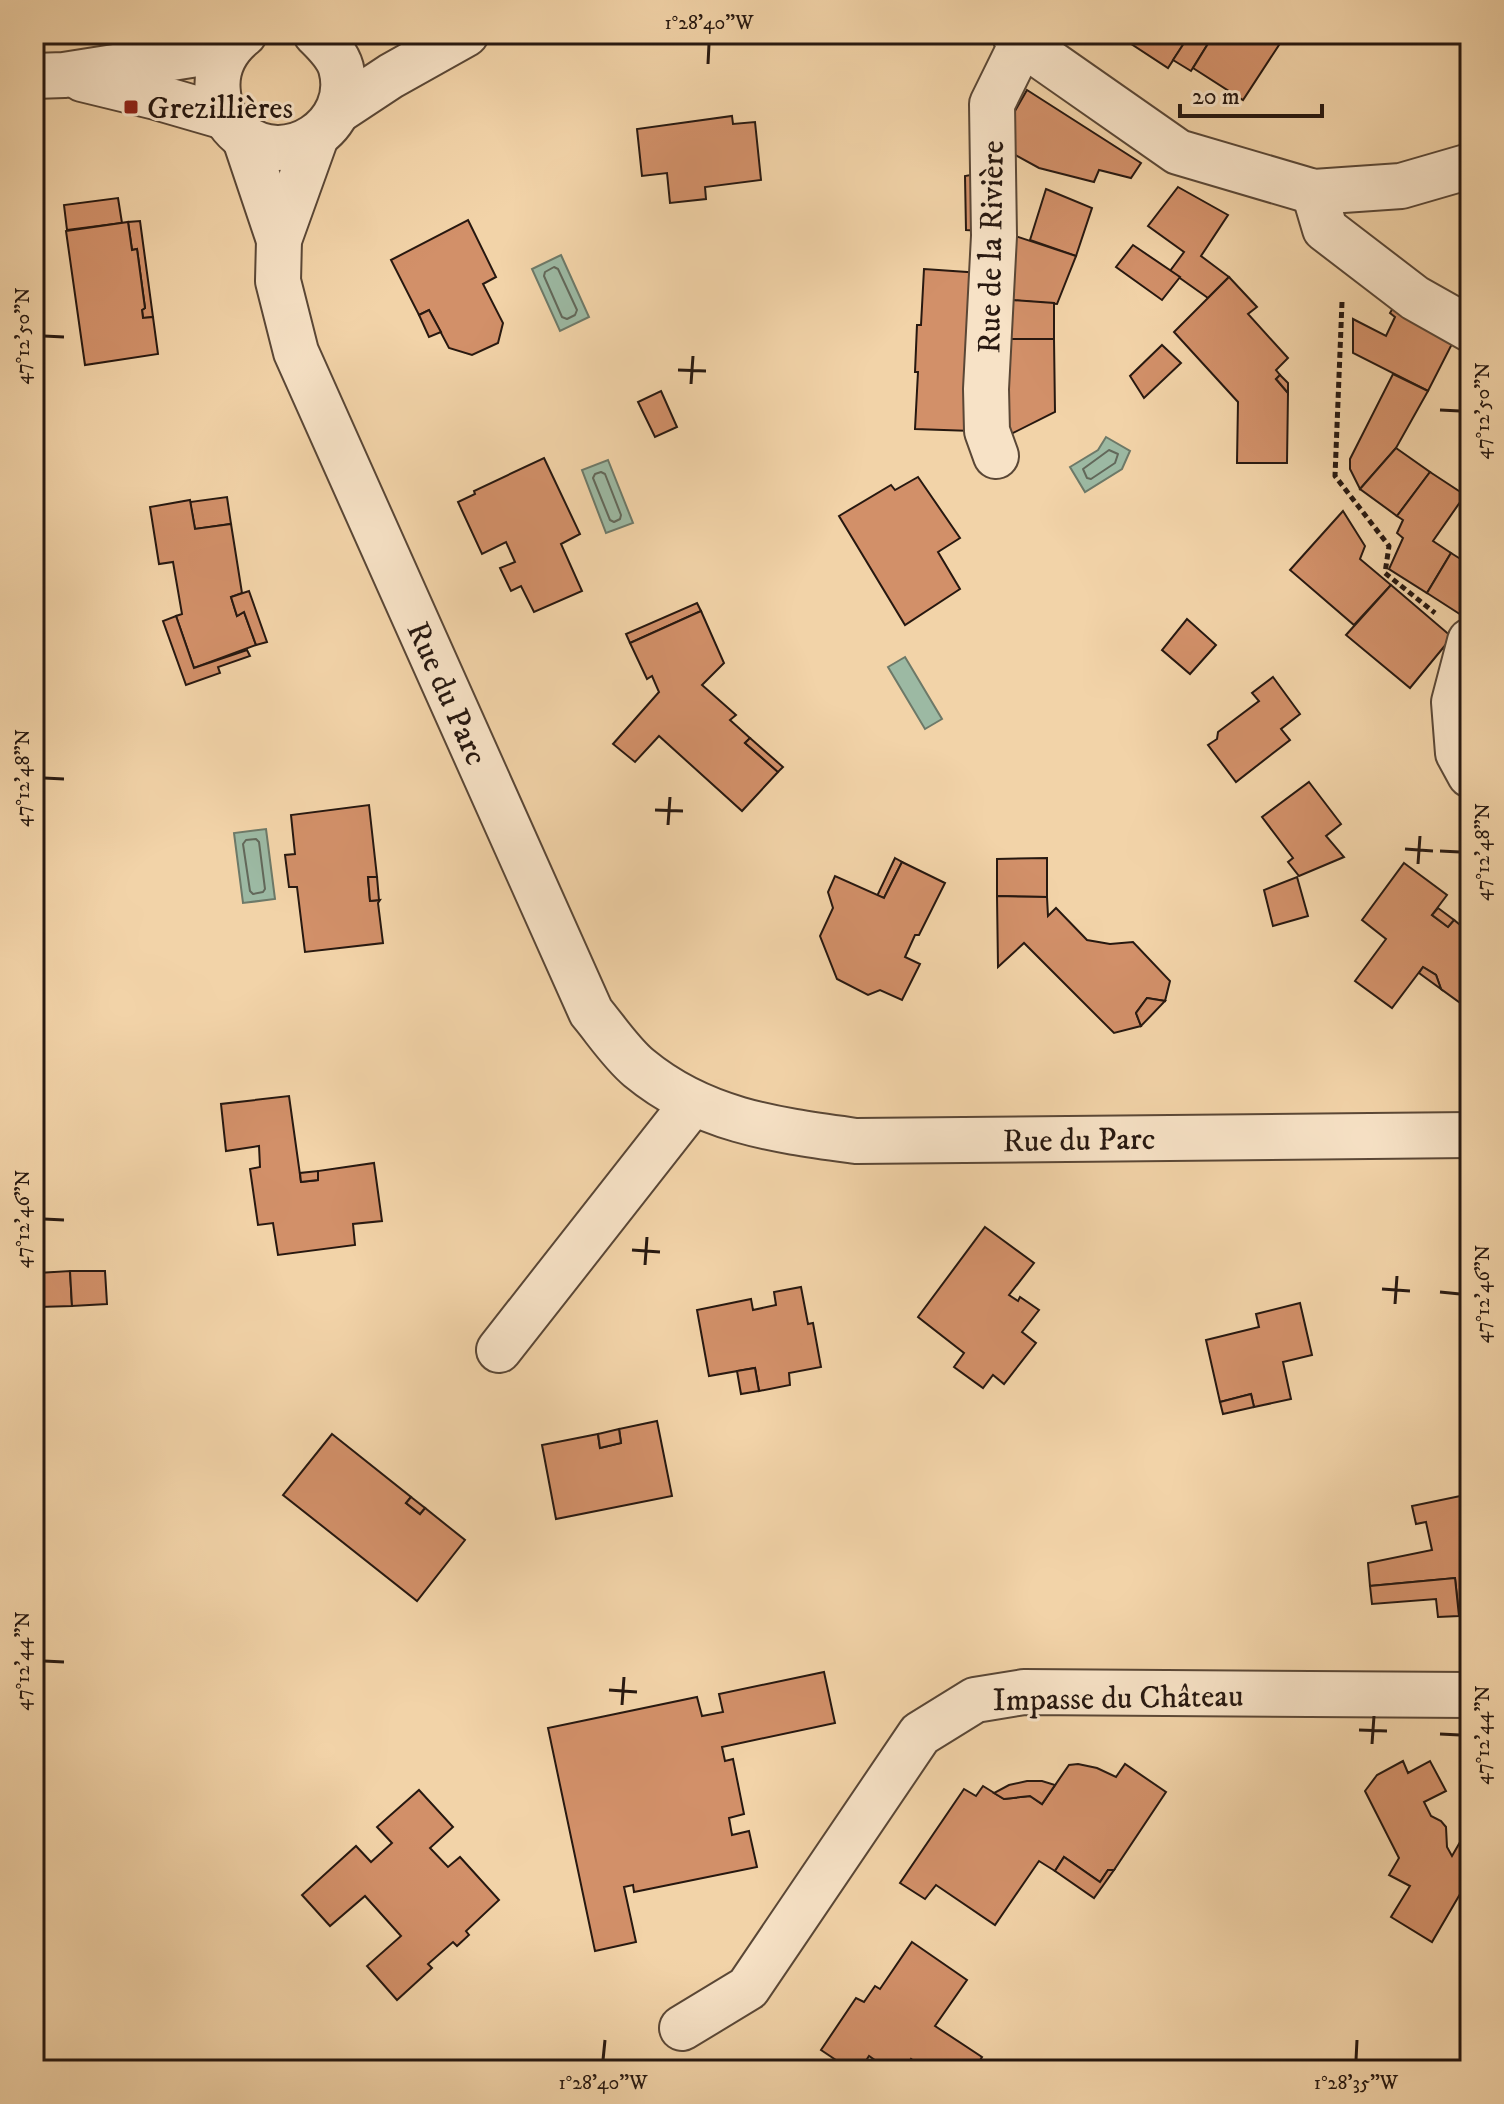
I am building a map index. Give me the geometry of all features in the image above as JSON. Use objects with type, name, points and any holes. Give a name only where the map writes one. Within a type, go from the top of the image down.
[{"type":"street","name":"Rue du Parc","points":[[316,34],[331,49],[341,68],[343,90],[279,240],[278,281],[296,352],[591,1012],[638,1067],[692,1104],[769,1129],[856,1141],[1470,1135]]},
{"type":"street","points":[[337,34],[349,34]]},
{"type":"street","points":[[49,76],[156,97],[235,128],[263,147],[281,148],[300,145],[391,76],[466,34]]},
{"type":"street","points":[[1018,38],[1178,152],[1314,192],[1401,186],[1470,166]]},
{"type":"street","name":"Rue de la Rivière","points":[[996,456],[987,431],[986,389],[994,236],[992,104],[1018,38]]},
{"type":"street","name":"Rue du Parc","points":[[237,40],[221,63],[217,81],[218,100],[235,128],[279,240]]},
{"type":"street","points":[[49,76],[197,54],[237,40]]},
{"type":"street","points":[[1314,192],[1325,229],[1415,298],[1470,329]]},
{"type":"street","points":[[1470,641],[1454,702],[1458,753],[1470,775]]},
{"type":"street","points":[[499,1350],[692,1104]]},
{"type":"street","name":"Impasse du Château","points":[[682,2028],[748,1988],[920,1734],[975,1700],[1024,1692],[1470,1695]]},
{"type":"path","points":[[1344,245],[1335,476],[1389,546],[1385,573],[1470,641]]},
{"type":"water","points":[[561,255],[589,317],[560,331],[532,269]]},
{"type":"water","points":[[1106,437],[1130,451],[1122,469],[1085,492],[1070,467],[1098,450]]},
{"type":"water","points":[[608,460],[633,523],[606,533],[582,470]]},
{"type":"water","points":[[905,657],[942,719],[925,729],[888,667]]},
{"type":"water","points":[[266,829],[275,899],[243,903],[234,833]]},
{"type":"building","points":[[1116,34],[1190,34],[1168,68]]},
{"type":"building","points":[[1190,34],[1214,34],[1191,71],[1173,60]]},
{"type":"building","points":[[1214,34],[1262,34],[1279,45],[1243,100],[1193,68]]},
{"type":"building","points":[[1027,90],[1141,163],[1131,178],[1099,170],[1094,182],[1039,168],[999,146],[1000,137]]},
{"type":"building","points":[[732,116],[733,124],[755,122],[761,180],[705,187],[706,199],[670,203],[667,173],[642,176],[637,129]]},
{"type":"building","points":[[982,153],[984,231],[966,230],[965,176],[971,175],[970,154]]},
{"type":"building","points":[[1178,187],[1228,215],[1201,256],[1229,277],[1208,298],[1170,271],[1184,252],[1148,226]]},
{"type":"building","points":[[1046,189],[1092,208],[1076,256],[1030,240]]},
{"type":"building","points":[[118,198],[122,223],[67,230],[64,205]]},
{"type":"building","points":[[468,220],[496,277],[483,284],[503,323],[498,343],[472,355],[449,348],[429,310],[419,315],[391,260]]},
{"type":"building","points":[[140,221],[153,317],[143,318],[142,310],[145,308],[137,249],[132,250],[128,222]]},
{"type":"building","points":[[128,222],[132,250],[137,249],[145,308],[142,310],[143,318],[153,317],[158,354],[85,365],[66,231]]},
{"type":"building","points":[[1003,232],[1076,256],[1057,304],[997,299]]},
{"type":"building","points":[[1133,245],[1180,277],[1162,300],[1116,267]]},
{"type":"building","points":[[924,269],[981,273],[972,431],[915,429],[917,325],[921,325]]},
{"type":"building","points":[[1229,277],[1257,307],[1248,314],[1288,358],[1276,370],[1280,375],[1276,379],[1288,393],[1287,463],[1237,463],[1238,402],[1174,332]]},
{"type":"building","points":[[997,299],[1054,303],[1054,339],[998,339]]},
{"type":"building","points":[[1393,308],[1454,340],[1428,391],[1353,353],[1353,319],[1386,336],[1395,317],[1390,313]]},
{"type":"building","points":[[429,310],[441,332],[429,337],[419,315]]},
{"type":"building","points":[[998,339],[1054,339],[1055,412],[1005,437]]},
{"type":"building","points":[[1162,345],[1181,363],[1144,398],[1130,376]]},
{"type":"building","points":[[1393,374],[1428,391],[1396,448],[1360,489],[1350,469],[1350,459]]},
{"type":"building","points":[[1280,375],[1288,383],[1288,393],[1276,379]]},
{"type":"building","points":[[661,391],[677,427],[655,437],[638,402]]},
{"type":"building","points":[[1396,448],[1430,472],[1397,516],[1360,489]]},
{"type":"building","points":[[544,458],[580,534],[561,544],[582,591],[534,612],[521,586],[511,591],[500,568],[515,562],[506,542],[482,554],[458,502],[475,494],[474,491]]},
{"type":"building","points":[[1430,472],[1465,495],[1433,541],[1451,553],[1427,593],[1389,569],[1403,538],[1397,533],[1403,520],[1397,516]]},
{"type":"building","points":[[918,477],[960,538],[938,552],[960,589],[905,625],[839,516],[891,485],[895,490]]},
{"type":"building","points":[[227,497],[231,524],[195,529],[190,502]]},
{"type":"building","points":[[190,500],[195,529],[231,524],[242,593],[231,597],[237,616],[244,612],[256,645],[194,668],[176,616],[182,614],[173,562],[159,564],[150,507]]},
{"type":"building","points":[[1343,511],[1365,546],[1360,559],[1391,585],[1354,625],[1290,570]]},
{"type":"building","points":[[1451,553],[1470,565],[1469,620],[1427,593]]},
{"type":"building","points":[[1391,585],[1452,637],[1410,688],[1346,635]]},
{"type":"building","points":[[249,591],[267,642],[256,645],[244,612],[237,616],[231,597]]},
{"type":"building","points":[[697,603],[701,611],[630,643],[626,634]]},
{"type":"building","points":[[701,611],[724,663],[702,685],[736,715],[730,720],[750,738],[745,743],[778,772],[742,811],[659,736],[635,762],[613,744],[659,692],[652,676],[647,679],[630,643]]},
{"type":"building","points":[[176,616],[194,668],[247,650],[250,656],[218,667],[220,673],[186,685],[163,621]]},
{"type":"building","points":[[1187,619],[1216,645],[1190,674],[1162,650]]},
{"type":"building","points":[[1273,677],[1300,714],[1281,729],[1290,740],[1236,782],[1208,745],[1217,739],[1218,732],[1259,701],[1252,693]]},
{"type":"building","points":[[750,738],[783,767],[778,772],[745,743]]},
{"type":"building","points":[[1309,782],[1341,824],[1326,836],[1344,857],[1299,876],[1288,862],[1293,858],[1262,817]]},
{"type":"building","points":[[369,805],[377,877],[368,877],[370,901],[380,900],[383,943],[305,952],[297,887],[289,887],[285,855],[295,854],[291,815]]},
{"type":"building","points":[[895,858],[902,862],[884,898],[877,896]]},
{"type":"building","points":[[1047,858],[1047,897],[997,896],[997,859]]},
{"type":"building","points":[[902,862],[945,883],[905,957],[920,964],[902,1000],[880,990],[868,995],[837,979],[820,936],[833,908],[828,892],[835,876],[884,898]]},
{"type":"building","points":[[1404,863],[1447,895],[1432,915],[1448,927],[1454,920],[1470,933],[1470,1010],[1441,989],[1436,975],[1423,967],[1392,1008],[1355,981],[1386,939],[1362,920]]},
{"type":"building","points":[[368,877],[377,877],[379,900],[370,901]]},
{"type":"building","points":[[1297,877],[1308,916],[1273,926],[1264,890]]},
{"type":"building","points":[[997,896],[1047,897],[1048,916],[1056,908],[1087,940],[1110,944],[1133,942],[1170,981],[1165,1001],[1147,998],[1136,1013],[1141,1026],[1114,1033],[1024,943],[998,967]]},
{"type":"building","points":[[1438,908],[1454,920],[1448,927],[1432,915]]},
{"type":"building","points":[[1423,967],[1436,975],[1441,989],[1419,973]]},
{"type":"building","points":[[1147,998],[1165,1001],[1141,1026],[1136,1013]]},
{"type":"building","points":[[289,1096],[301,1182],[318,1180],[318,1171],[374,1163],[382,1221],[353,1224],[355,1245],[278,1255],[273,1223],[258,1225],[250,1169],[260,1167],[259,1146],[226,1151],[221,1104]]},
{"type":"building","points":[[318,1171],[318,1180],[301,1182],[300,1173]]},
{"type":"building","points":[[985,1227],[1034,1263],[1009,1295],[1018,1301],[1020,1297],[1039,1310],[1022,1332],[1036,1343],[1004,1384],[993,1375],[983,1388],[954,1367],[964,1353],[918,1317]]},
{"type":"building","points":[[70,1271],[72,1306],[39,1307],[38,1273]]},
{"type":"building","points":[[70,1271],[105,1271],[107,1304],[72,1306]]},
{"type":"building","points":[[801,1287],[808,1324],[813,1323],[821,1367],[789,1373],[790,1385],[759,1391],[755,1368],[709,1376],[697,1310],[751,1299],[753,1310],[776,1305],[774,1292]]},
{"type":"building","points":[[1300,1303],[1312,1355],[1283,1362],[1291,1399],[1254,1407],[1251,1394],[1220,1402],[1206,1340],[1259,1327],[1256,1314]]},
{"type":"building","points":[[755,1368],[759,1391],[741,1394],[737,1371]]},
{"type":"building","points":[[1251,1394],[1254,1407],[1223,1414],[1220,1402]]},
{"type":"building","points":[[657,1421],[672,1496],[556,1519],[542,1445],[598,1434],[600,1448],[621,1443],[619,1429]]},
{"type":"building","points":[[619,1429],[621,1443],[600,1448],[598,1434]]},
{"type":"building","points":[[332,1434],[411,1497],[406,1503],[420,1514],[425,1508],[465,1540],[417,1601],[283,1495]]},
{"type":"building","points":[[1470,1494],[1470,1615],[1459,1616],[1455,1578],[1370,1586],[1368,1563],[1432,1550],[1426,1522],[1416,1524],[1412,1506]]},
{"type":"building","points":[[411,1497],[425,1508],[420,1514],[406,1503]]},
{"type":"building","points":[[1455,1578],[1459,1616],[1438,1617],[1436,1599],[1372,1604],[1370,1586]]},
{"type":"building","points":[[824,1672],[835,1723],[722,1747],[725,1761],[733,1759],[744,1814],[729,1818],[732,1835],[749,1831],[757,1867],[634,1892],[633,1885],[624,1887],[636,1942],[595,1951],[548,1728],[697,1697],[702,1716],[723,1712],[719,1694]]},
{"type":"building","points":[[1403,1761],[1408,1773],[1430,1761],[1446,1791],[1424,1802],[1431,1816],[1446,1827],[1447,1847],[1452,1856],[1467,1830],[1470,1832],[1470,1877],[1432,1942],[1391,1917],[1410,1886],[1389,1875],[1399,1858],[1365,1791],[1377,1775]]},
{"type":"building","points":[[1078,1764],[1116,1777],[1125,1764],[1166,1792],[1114,1870],[1108,1870],[1100,1882],[1064,1857],[1055,1871],[1039,1861],[995,1925],[936,1885],[925,1899],[900,1883],[964,1789],[976,1796],[983,1786],[1004,1799],[1030,1796],[1042,1804],[1069,1765]]},
{"type":"building","points":[[1027,1781],[1055,1785],[1042,1804],[1030,1796],[1004,1799],[994,1793],[1009,1785]]},
{"type":"building","points":[[419,1790],[453,1827],[430,1848],[448,1867],[460,1857],[499,1900],[466,1931],[469,1935],[457,1946],[453,1942],[428,1964],[432,1968],[397,2000],[367,1966],[401,1936],[365,1896],[330,1926],[302,1895],[356,1846],[371,1862],[392,1843],[377,1827]]},
{"type":"building","points":[[37,1824],[43,1882],[34,1883],[34,1825]]},
{"type":"building","points":[[1064,1857],[1100,1882],[1108,1870],[1114,1870],[1094,1898],[1055,1871]]},
{"type":"building","points":[[912,1942],[967,1980],[935,2026],[982,2057],[974,2070],[927,2070],[911,2059],[904,2070],[889,2070],[869,2056],[860,2070],[851,2070],[821,2050],[856,1998],[864,2002],[875,1986],[880,1989]]},
{"type":"place","name":"Grezillières","points":[[131,107]]}]
